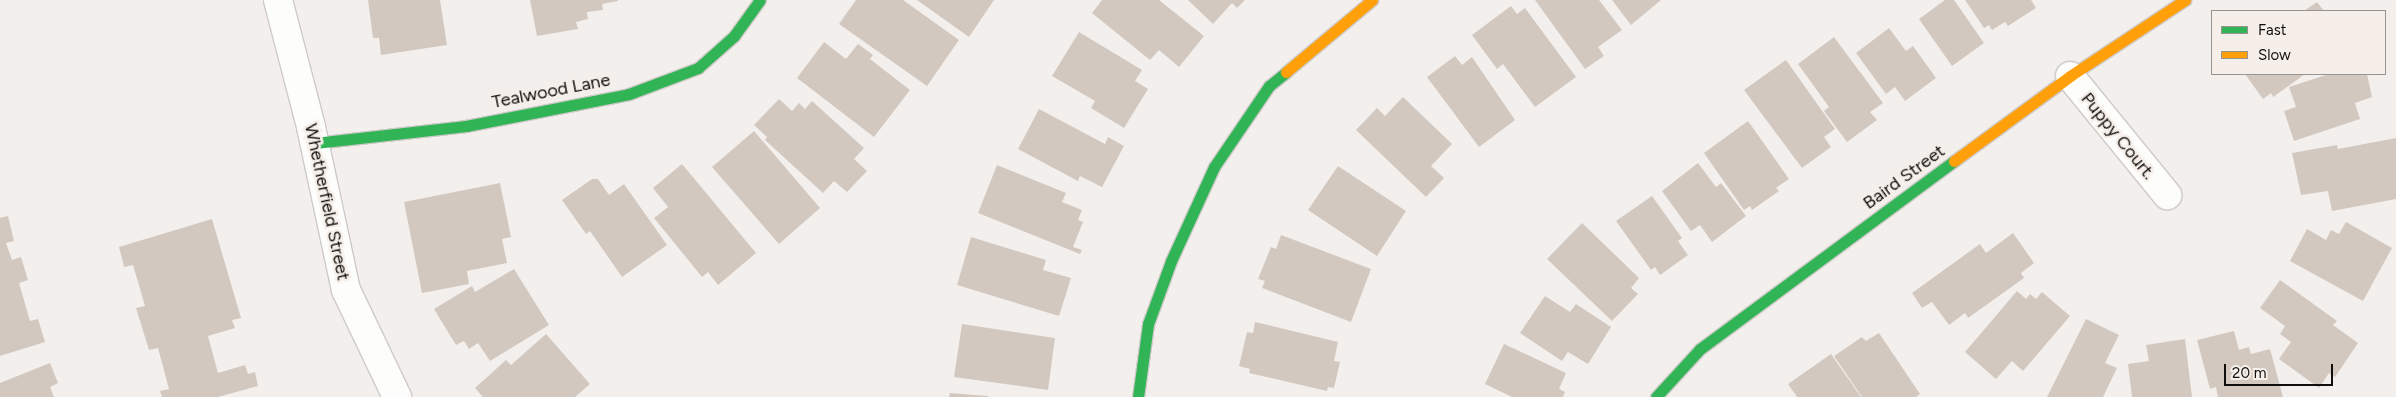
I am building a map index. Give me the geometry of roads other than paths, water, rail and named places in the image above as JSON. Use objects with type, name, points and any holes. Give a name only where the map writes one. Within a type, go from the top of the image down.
[{"type":"street","name":"Whetherfield Street","points":[[278,0],[315,143],[346,290],[397,397]]},
{"type":"street","name":"Tealwood Lane","points":[[315,143],[466,126],[629,94],[698,68],[734,36],[760,0]]},
{"type":"street","points":[[1138,397],[1148,324],[1171,260],[1214,167],[1270,86],[1372,0]]},
{"type":"street","name":"Baird Street","points":[[1656,397],[1700,349],[2070,76],[2185,0]]},
{"type":"street","name":"Puppy Court.","points":[[2070,76],[2167,195]]}]
